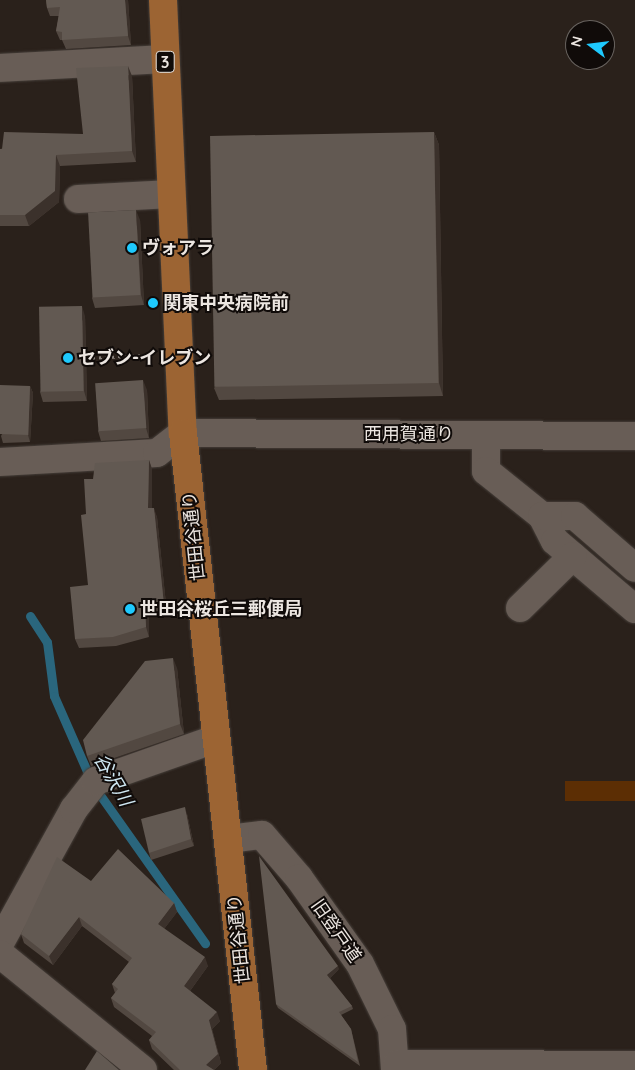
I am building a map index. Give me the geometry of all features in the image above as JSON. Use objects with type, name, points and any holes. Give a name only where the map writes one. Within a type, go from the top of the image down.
[{"type":"main road","name":"世田谷通り","points":[[163,0],[170,194],[183,432],[215,739],[228,839],[253,1070]]},
{"type":"street","points":[[0,68],[165,59]]},
{"type":"street","points":[[78,199],[170,194]]},
{"type":"street","points":[[0,462],[157,453],[183,432]]},
{"type":"street","name":"西用賀通り","points":[[183,432],[635,436]]},
{"type":"street","points":[[486,435],[486,471],[542,516],[555,541],[635,609]]},
{"type":"street","points":[[542,516],[575,516],[635,568]]},
{"type":"street","points":[[520,608],[573,556]]},
{"type":"street","points":[[0,943],[74,809],[96,781],[215,739]]},
{"type":"street","name":"旧登戸道","points":[[228,839],[262,835],[299,878],[360,964],[392,1029],[396,1067]]},
{"type":"street","points":[[0,954],[144,1070]]},
{"type":"street","points":[[396,1067],[635,1065]]},
{"type":"path","points":[[86,358],[151,354]]},
{"type":"shaded area","points":[[565,781],[635,781],[635,801],[565,801]]},
{"type":"building","points":[[46,0],[125,0],[128,36],[62,40],[62,32],[56,31],[60,7],[47,8]]},
{"type":"building","points":[[128,66],[132,151],[56,155],[55,191],[25,215],[0,215],[0,149],[2,149],[4,132],[83,134],[76,68]]},
{"type":"building","points":[[434,132],[438,383],[214,387],[210,136]]},
{"type":"building","points":[[136,210],[140,295],[93,297],[88,213]]},
{"type":"building","points":[[82,306],[83,391],[40,392],[39,307]]},
{"type":"building","points":[[143,380],[146,428],[98,431],[95,383]]},
{"type":"building","points":[[0,385],[30,386],[28,435],[0,434]]},
{"type":"building","points":[[149,460],[148,508],[154,508],[164,605],[145,607],[146,627],[113,637],[75,639],[70,587],[88,585],[81,515],[86,514],[84,479],[93,479],[95,463]]},
{"type":"building","points":[[173,658],[180,724],[87,756],[83,740],[145,661]]},
{"type":"building","points":[[185,807],[191,839],[149,853],[141,819]]},
{"type":"building","points":[[118,849],[174,903],[158,924],[205,957],[184,986],[217,1012],[209,1020],[218,1054],[206,1065],[214,1070],[180,1070],[149,1040],[156,1032],[111,998],[118,989],[112,984],[132,958],[79,917],[49,956],[21,934],[57,857],[91,881]]},
{"type":"building","points":[[259,856],[338,966],[327,975],[352,1006],[339,1012],[351,1029],[358,1062],[276,1004]]},
{"type":"building","points":[[97,1051],[119,1070],[85,1070]]},
{"type":"waterway","name":"谷沢川","points":[[30,616],[47,642],[54,696],[93,785],[205,943]]},
{"type":"place","name":"ヴォアラ","points":[[132,248]]},
{"type":"place","name":"関東中央病院前","points":[[153,303]]},
{"type":"place","name":"セブン-イレブン","points":[[68,358]]},
{"type":"place","name":"世田谷桜丘三郵便局","points":[[130,609]]}]
